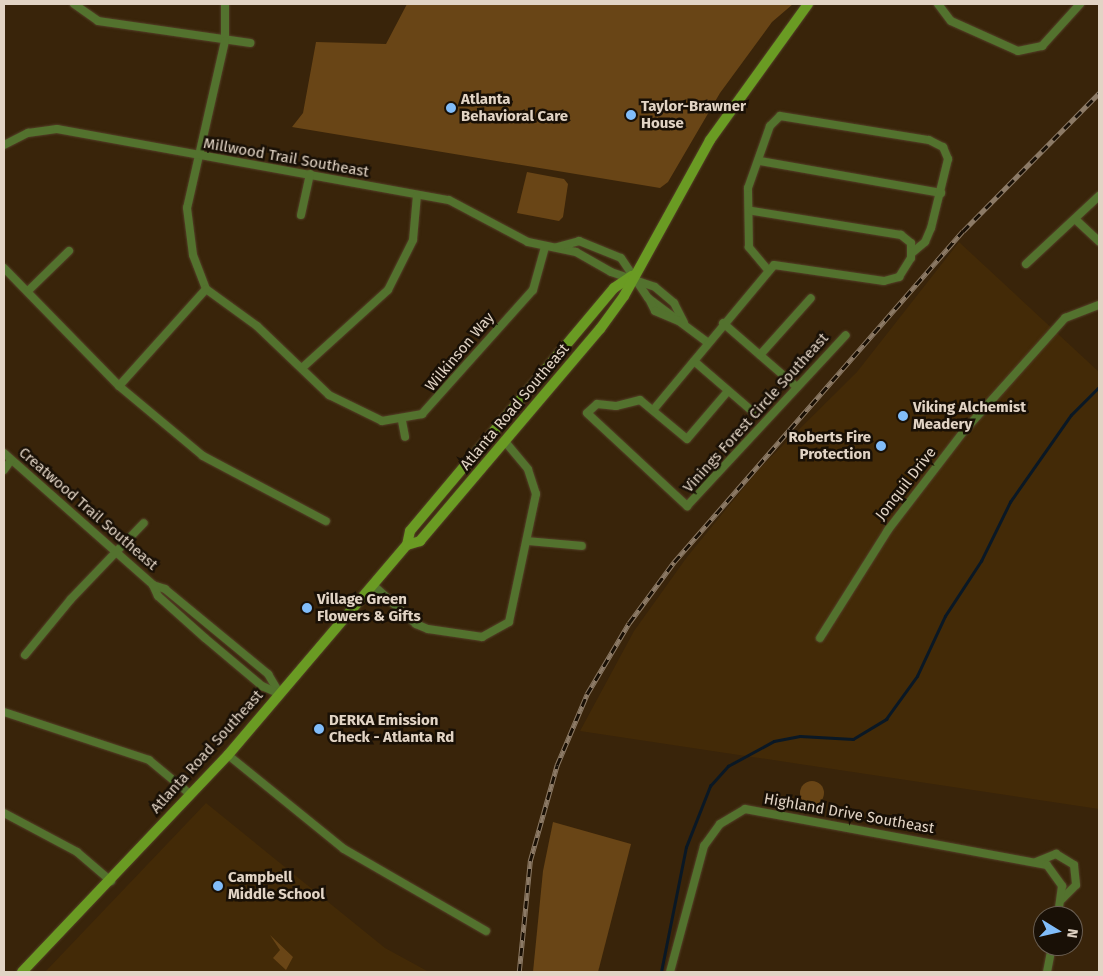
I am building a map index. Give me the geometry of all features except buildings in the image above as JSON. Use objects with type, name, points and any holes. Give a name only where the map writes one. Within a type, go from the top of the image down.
[{"type":"main road","name":"Atlanta Road Southeast","points":[[407,545],[420,540],[600,329],[624,296],[632,276],[735,102],[808,4]]},
{"type":"main road","name":"Atlanta Road Southeast","points":[[22,972],[111,881],[228,755],[407,545],[410,531],[614,288],[632,276]]},
{"type":"street","points":[[74,4],[98,21],[225,41],[250,43]]},
{"type":"street","points":[[119,386],[206,290],[187,224],[198,156],[225,41],[225,4]]},
{"type":"street","points":[[938,4],[951,21],[1018,51],[1042,46],[1080,4]]},
{"type":"street","points":[[654,409],[694,362],[707,342],[768,270],[782,263],[892,281],[905,271],[912,253],[929,235],[941,193],[947,152],[935,142],[919,138],[780,116],[770,126],[760,161],[748,188],[752,212],[750,247],[768,270]]},
{"type":"street","name":"Millwood Trail Southeast","points":[[4,145],[28,133],[56,129],[418,195],[468,206],[528,242],[545,247],[557,247],[588,257],[611,272],[632,276]]},
{"type":"street","points":[[760,161],[941,193]]},
{"type":"street","points":[[301,215],[310,174]]},
{"type":"street","points":[[302,368],[378,302],[400,272],[413,240],[418,195]]},
{"type":"street","points":[[1026,264],[1099,196]]},
{"type":"street","points":[[752,212],[902,235],[910,243],[912,253]]},
{"type":"street","points":[[1075,219],[1099,241]]},
{"type":"street","name":"Millwood Trail Southeast","points":[[557,247],[568,240],[588,243],[621,258],[632,276]]},
{"type":"street","name":"Wilkinson Way","points":[[206,290],[302,368],[329,395],[358,411],[382,421],[402,421],[432,408],[533,290],[545,247]]},
{"type":"street","points":[[29,290],[69,251]]},
{"type":"street","points":[[4,268],[29,290],[119,386],[213,463],[326,521]]},
{"type":"street","points":[[632,276],[648,298],[707,342]]},
{"type":"street","points":[[632,276],[674,303],[684,323]]},
{"type":"street","points":[[760,355],[811,298]]},
{"type":"street","name":"Jonquil Drive","points":[[820,638],[888,530],[964,431],[1065,318],[1099,305]]},
{"type":"street","points":[[724,323],[797,387]]},
{"type":"street","name":"Vinings Forest Circle Southeast","points":[[728,391],[687,439],[654,409],[640,400],[616,406],[597,404],[587,413],[688,506],[846,335]]},
{"type":"street","name":"Vinings Forest Circle Southeast","points":[[694,362],[752,411]]},
{"type":"street","points":[[402,421],[405,437]]},
{"type":"street","points":[[373,586],[416,624],[482,637],[509,622],[514,612],[527,541],[534,482],[504,442]]},
{"type":"street","name":"Creatwood Trail Southeast","points":[[4,453],[153,585],[165,590],[268,674],[280,694]]},
{"type":"street","points":[[4,470],[10,460]]},
{"type":"street","points":[[25,656],[115,552],[144,522]]},
{"type":"street","points":[[527,541],[582,546]]},
{"type":"street","name":"Creatwood Trail Southeast","points":[[153,585],[158,596],[205,638],[262,686],[280,694]]},
{"type":"street","points":[[4,712],[149,760],[190,794]]},
{"type":"street","points":[[228,755],[344,849],[486,931]]},
{"type":"street","name":"Highland Drive Southeast","points":[[670,972],[704,846],[720,824],[745,809],[1036,862],[1057,874],[1062,899],[1060,906]]},
{"type":"street","points":[[4,813],[77,852],[111,881]]},
{"type":"street","points":[[1036,862],[1056,854],[1074,865],[1076,885],[1062,899]]},
{"type":"street","points":[[1047,972],[1050,956]]},
{"type":"shaded area","points":[[407,4],[793,4],[772,22],[720,93],[668,182],[660,188],[292,127],[303,113],[316,42],[386,44]]},
{"type":"shaded area","points":[[527,172],[564,179],[568,184],[563,217],[559,221],[517,213]]},
{"type":"shaded area","points":[[959,242],[1099,372],[1099,809],[580,731],[634,631],[687,557],[759,469],[857,372]]},
{"type":"shaded area","points":[[812,781],[817,782],[823,788],[823,798],[817,804],[812,805],[807,804],[801,798],[800,793],[801,788],[807,782]]},
{"type":"shaded area","name":"Campbell Middle School","points":[[206,803],[385,948],[429,972],[45,972]]},
{"type":"shaded area","points":[[553,822],[631,844],[598,972],[533,972],[543,871]]},
{"type":"shaded area","points":[[270,935],[293,957],[286,970],[273,958],[280,950]]},
{"type":"waterway","points":[[661,972],[686,847],[710,786],[728,766],[774,741],[800,736],[853,739],[886,719],[917,676],[945,616],[981,561],[1010,502],[1071,415],[1099,387]]},
{"type":"railway","points":[[519,972],[530,861],[557,765],[587,694],[629,623],[674,562],[963,231],[1099,93]]},
{"type":"place","name":"Atlanta Behavioral Care","points":[[451,108]]},
{"type":"place","name":"Taylor-Brawner House","points":[[631,115]]},
{"type":"place","name":"Viking Alchemist Meadery","points":[[903,416]]},
{"type":"place","name":"Roberts Fire Protection","points":[[881,446]]},
{"type":"place","name":"Village Green Flowers & Gifts","points":[[307,608]]},
{"type":"place","name":"DERKA Emission Check - Atlanta Rd","points":[[319,729]]},
{"type":"place","name":"Campbell Middle School","points":[[218,886]]}]
